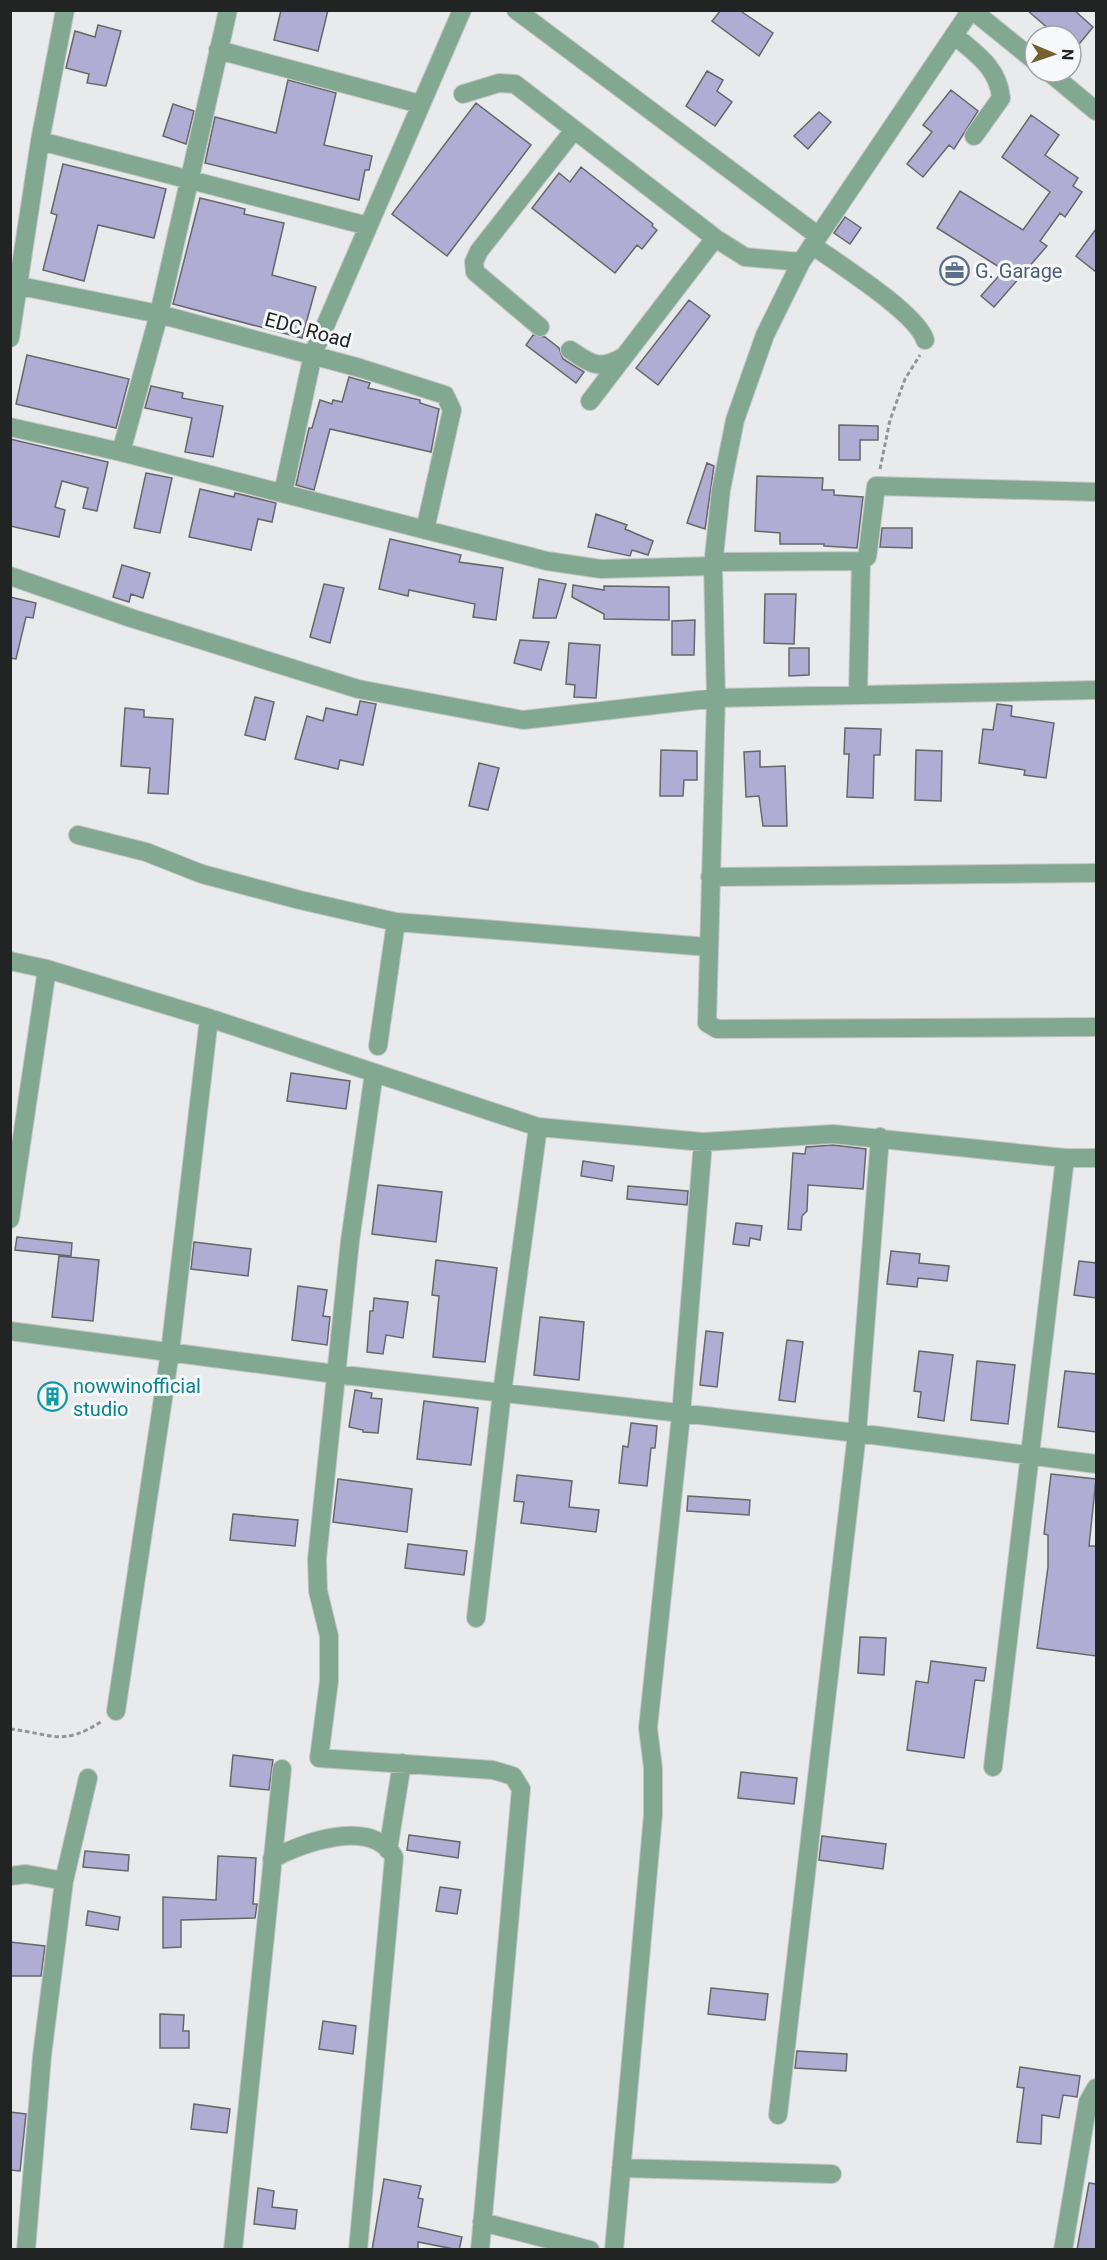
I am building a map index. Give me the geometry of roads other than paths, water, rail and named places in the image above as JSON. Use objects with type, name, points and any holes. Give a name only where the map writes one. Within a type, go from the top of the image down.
[{"type":"street","points":[[10,338],[20,286],[40,141],[65,10]]},
{"type":"street","points":[[121,452],[159,314],[228,10]]},
{"type":"street","points":[[283,493],[313,354],[462,10]]},
{"type":"street","points":[[516,10],[815,240],[904,313],[923,332],[925,340]]},
{"type":"street","points":[[1023,51],[971,10],[801,262],[765,335],[735,420],[724,466],[713,564],[716,698],[707,1023],[717,1029],[1096,1027]]},
{"type":"street","points":[[954,35],[991,67],[1000,84],[1001,98],[974,136]]},
{"type":"street","points":[[218,50],[420,104]]},
{"type":"street","points":[[463,93],[498,83],[515,84],[715,238],[744,257],[801,262]]},
{"type":"street","points":[[1063,84],[1096,111]]},
{"type":"street","points":[[540,327],[475,272],[474,262],[479,251],[574,130]]},
{"type":"street","points":[[40,141],[368,226]]},
{"type":"street","points":[[590,401],[715,238]]},
{"type":"street","name":"EDC Road","points":[[20,286],[159,314],[313,354],[436,390],[448,398],[452,410],[425,530]]},
{"type":"street","points":[[570,350],[594,365],[608,366],[623,357]]},
{"type":"street","points":[[10,427],[121,452],[575,566],[638,569],[713,564],[861,561],[867,557],[876,486],[1096,492]]},
{"type":"street","points":[[858,694],[861,561]]},
{"type":"street","points":[[10,576],[131,618],[358,689],[523,720],[716,698],[1096,690]]},
{"type":"street","points":[[78,835],[146,852],[213,877],[396,922],[708,948]]},
{"type":"street","points":[[710,878],[1096,873]]},
{"type":"street","points":[[378,1046],[396,922]]},
{"type":"street","points":[[10,961],[47,969],[209,1018],[538,1127],[703,1142],[833,1134],[880,1137],[1065,1158],[1096,1158]]},
{"type":"street","points":[[10,1219],[47,969]]},
{"type":"street","points":[[116,1711],[170,1352],[209,1018]]},
{"type":"street","points":[[374,1073],[350,1241],[317,1559],[318,1591],[329,1636],[328,1681],[319,1758],[493,1770],[513,1776],[521,1789],[480,2250]]},
{"type":"street","points":[[476,1618],[502,1393],[538,1127]]},
{"type":"street","points":[[778,2115],[857,1433],[880,1137]]},
{"type":"street","points":[[614,2250],[653,1815],[653,1768],[648,1728],[681,1415],[703,1142]]},
{"type":"street","points":[[993,1767],[1028,1455],[1065,1158]]},
{"type":"street","points":[[10,1331],[335,1374],[681,1415],[857,1433],[1096,1464]]},
{"type":"street","points":[[388,1850],[402,1763]]},
{"type":"street","points":[[233,2250],[282,1769]]},
{"type":"street","points":[[26,2250],[42,2056],[64,1881],[88,1778]]},
{"type":"street","points":[[272,1859],[295,1846],[319,1838],[369,1839],[388,1850],[394,1857],[358,2250]]},
{"type":"street","points":[[10,1876],[37,1875],[64,1881]]},
{"type":"street","points":[[1063,2250],[1088,2102],[1096,2088]]},
{"type":"street","points":[[621,2168],[832,2174]]},
{"type":"street","points":[[482,2222],[590,2250]]},
{"type":"place","name":"G. Garage","points":[[954,271]]},
{"type":"place","name":"nowwinofficial studio","points":[[52,1397]]}]
